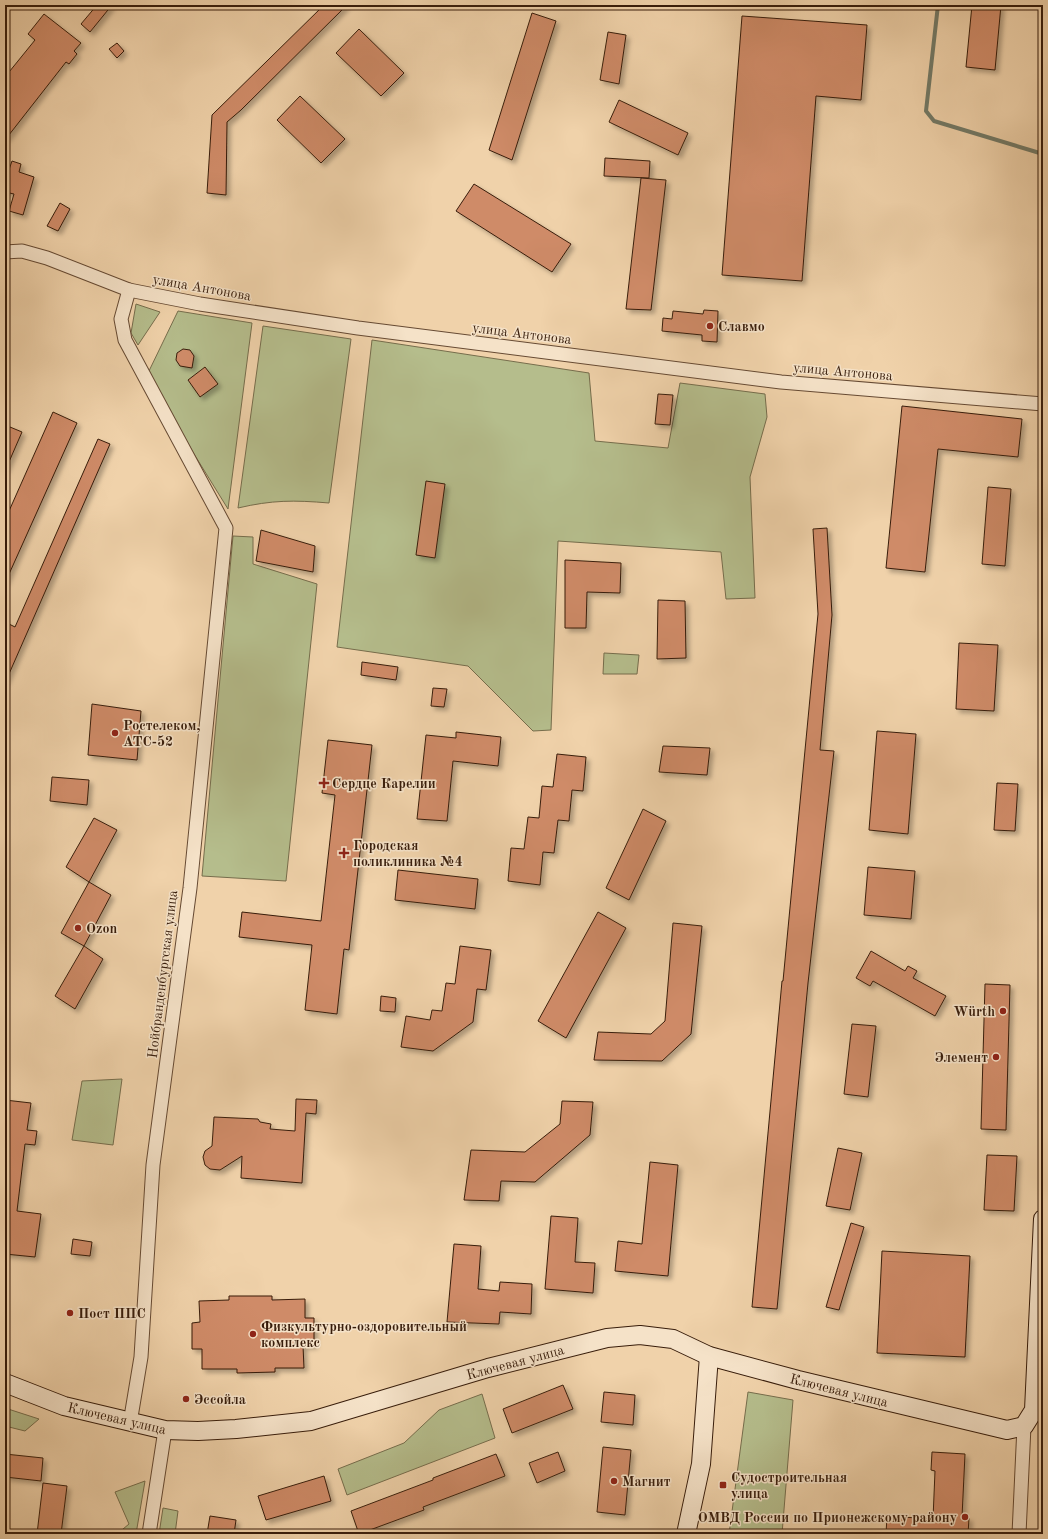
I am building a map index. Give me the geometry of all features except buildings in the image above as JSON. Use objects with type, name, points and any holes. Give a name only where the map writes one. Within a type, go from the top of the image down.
[{"type":"main road","points":[[1024,1426],[1034,1410],[1043,1219]]},
{"type":"main road","name":"Ключевая улица","points":[[5,1383],[64,1406],[130,1423],[165,1430],[198,1431],[236,1429],[311,1421],[488,1368],[607,1338],[640,1335],[673,1339],[709,1356],[798,1380],[1007,1430],[1024,1426]]},
{"type":"main road","points":[[686,1534],[701,1464],[709,1356]]},
{"type":"street","name":"улица Антонова","points":[[5,252],[22,251],[47,258],[129,290],[193,302],[358,328],[781,382],[1043,404]]},
{"type":"street","name":"Нойбранденбургская улица","points":[[129,290],[121,319],[125,340],[226,528],[190,888],[153,1165],[141,1357],[130,1423]]},
{"type":"street","points":[[1020,1534],[1024,1426]]},
{"type":"street","points":[[149,1534],[165,1430]]},
{"type":"green space","points":[[136,304],[160,312],[138,345],[131,333]]},
{"type":"green space","points":[[178,311],[252,323],[228,509],[194,454],[148,373]]},
{"type":"green space","points":[[263,326],[351,339],[329,503],[283,501],[262,503],[238,508]]},
{"type":"green space","points":[[372,340],[589,373],[595,441],[668,448],[680,383],[765,394],[767,417],[750,477],[755,598],[726,599],[721,552],[558,541],[551,730],[533,731],[468,666],[337,647]]},
{"type":"green space","points":[[233,536],[253,537],[253,564],[317,584],[286,881],[202,876]]},
{"type":"green space","points":[[604,653],[639,655],[637,674],[603,674]]},
{"type":"green space","points":[[122,1079],[113,1145],[72,1140],[82,1081]]},
{"type":"green space","points":[[748,1392],[793,1400],[782,1534],[729,1534]]},
{"type":"green space","points":[[482,1394],[495,1438],[347,1495],[338,1469],[404,1443],[439,1410]]},
{"type":"green space","points":[[5,1408],[39,1419],[25,1431],[5,1426]]},
{"type":"green space","points":[[145,1481],[136,1534],[117,1534],[129,1524],[115,1492]]},
{"type":"green space","points":[[163,1508],[178,1511],[175,1534],[159,1534]]},
{"type":"waterway","points":[[938,5],[926,111],[934,121],[1043,154]]},
{"type":"place","name":"Славмо","points":[[710,326]]},
{"type":"place","name":"Ростелеком, АТС-52","points":[[115,733]]},
{"type":"place","name":"Сердце Карелии","points":[[324,783]]},
{"type":"place","name":"Городская поликлиника №4","points":[[344,853]]},
{"type":"place","name":"Ozon","points":[[78,928]]},
{"type":"place","name":"Würth","points":[[1003,1011]]},
{"type":"place","name":"Элемент","points":[[996,1057]]},
{"type":"place","name":"Пост ППС","points":[[70,1313]]},
{"type":"place","name":"Физкультурно-оздоровительный комплекс","points":[[253,1334]]},
{"type":"place","name":"Эссойла","points":[[186,1399]]},
{"type":"place","name":"Магнит","points":[[614,1481]]},
{"type":"place","name":"Судостроительная улица","points":[[723,1485]]},
{"type":"place","name":"ОМВД России по Прионежскому району","points":[[965,1517]]}]
